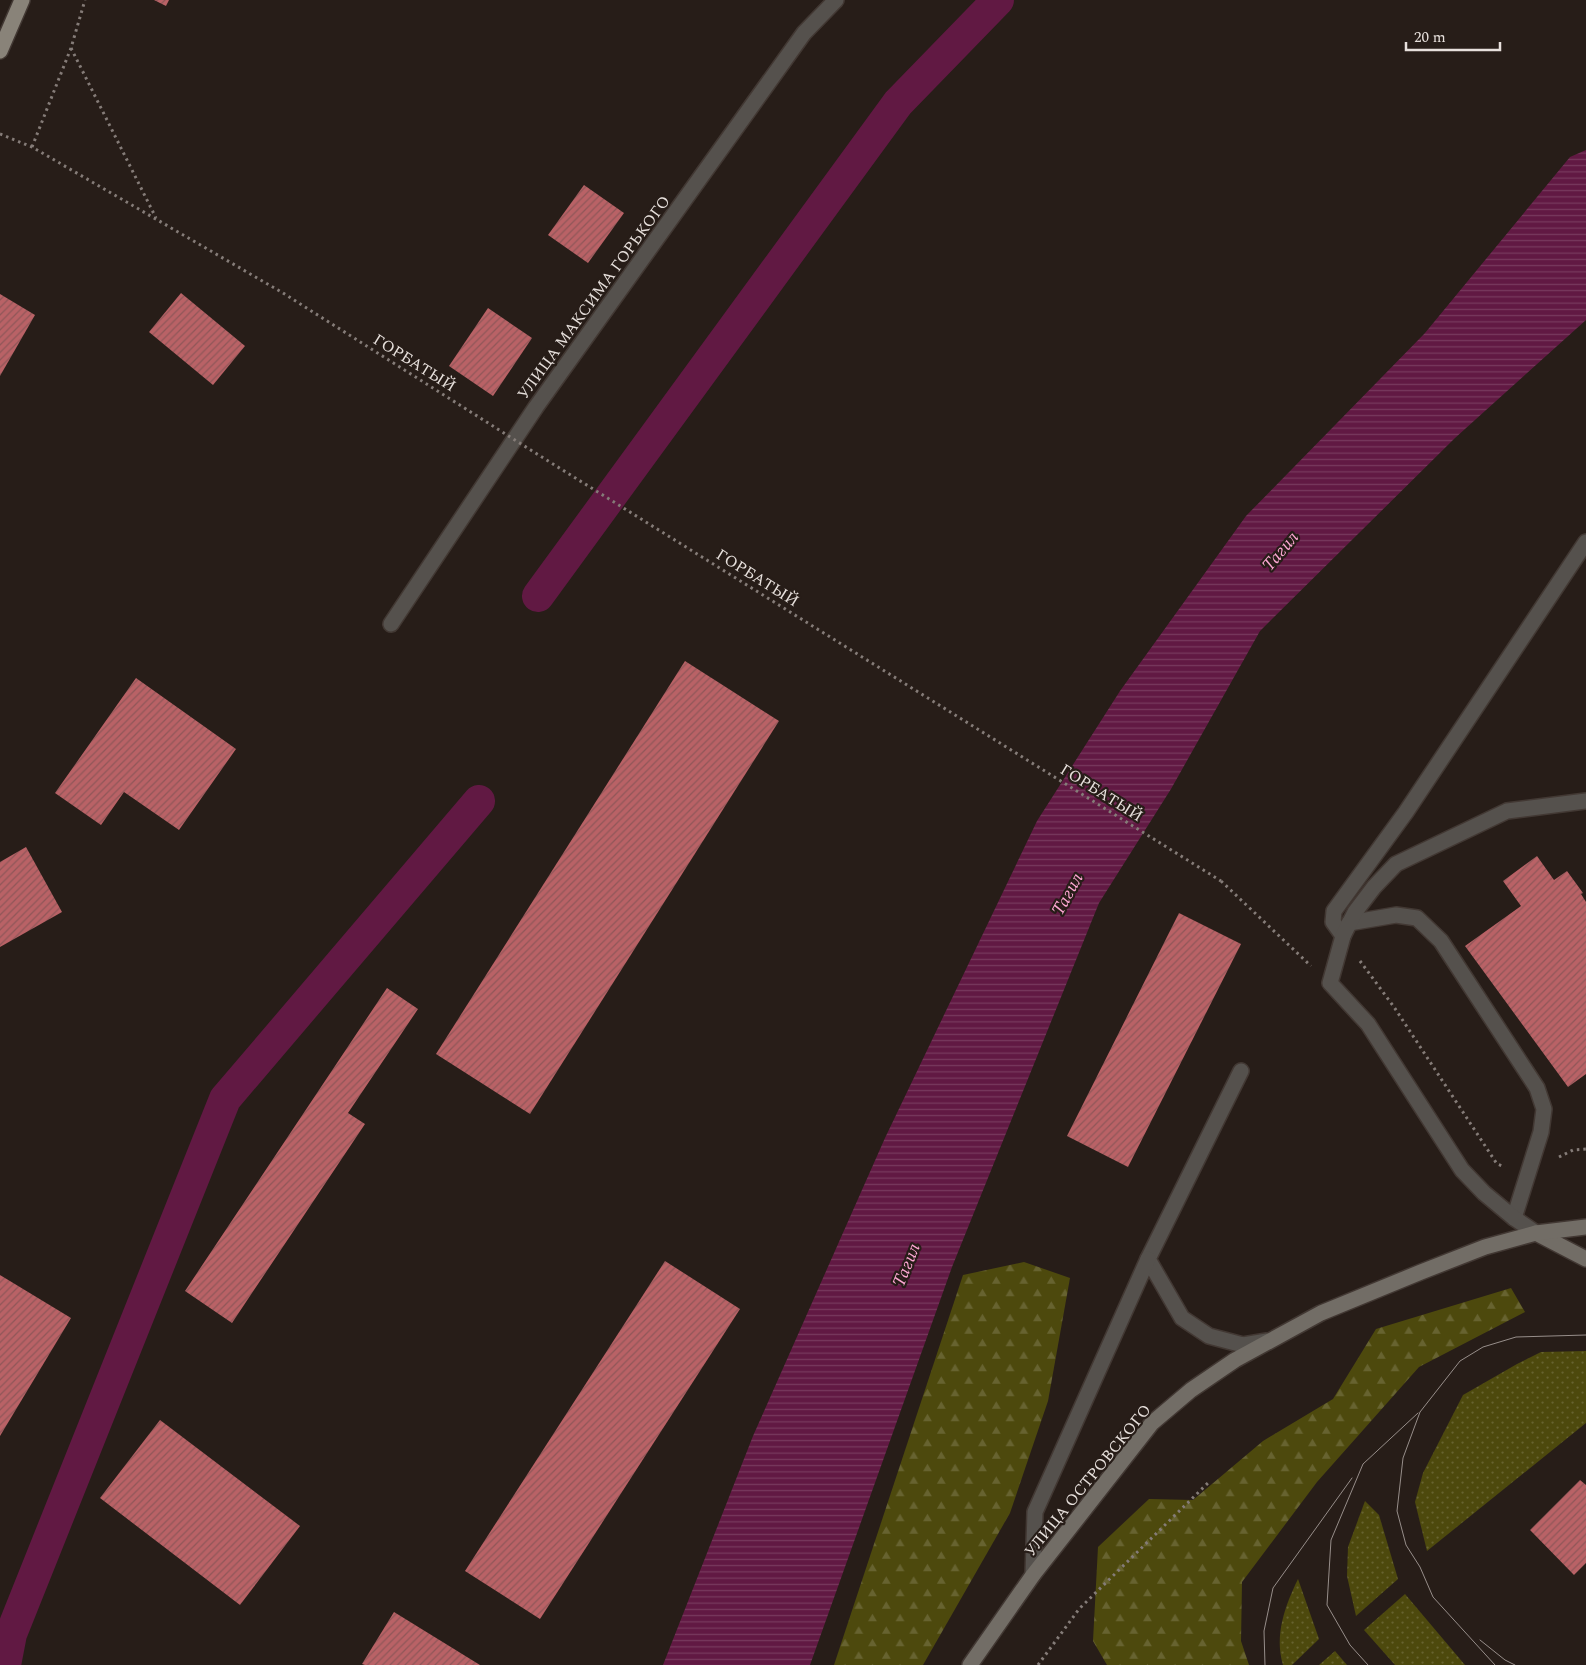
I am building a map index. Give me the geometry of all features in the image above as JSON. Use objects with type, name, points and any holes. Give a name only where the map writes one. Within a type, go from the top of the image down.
[{"type":"main road","points":[[0,51],[22,0]]},
{"type":"main road","name":"УЛИЦА ОСТРОВСКОГО","points":[[970,1665],[1033,1575],[1152,1422],[1190,1390],[1235,1360],[1321,1313],[1420,1272],[1485,1247],[1536,1233],[1586,1227]]},
{"type":"main road","points":[[1536,1233],[1586,1259]]},
{"type":"street","name":"УЛИЦА МАКСИМА ГОРЬКОГО","points":[[392,624],[536,407],[804,33],[836,0]]},
{"type":"street","points":[[1514,1218],[1541,1132],[1544,1109],[1537,1088],[1441,941],[1417,918],[1396,915],[1346,929],[1333,922],[1334,911],[1406,812],[1586,542]]},
{"type":"street","points":[[1536,1233],[1514,1218],[1484,1193],[1462,1170],[1368,1024],[1330,984],[1346,929],[1355,912],[1374,887],[1396,864],[1506,811],[1586,801]]},
{"type":"street","points":[[1033,1575],[1035,1512],[1148,1260],[1241,1071]]},
{"type":"street","points":[[1148,1260],[1182,1318],[1209,1336],[1242,1345],[1269,1341]]},
{"type":"path","points":[[32,147],[72,48],[85,0]]},
{"type":"path","points":[[72,48],[156,219]]},
{"type":"path","name":"ГОРБАТЫЙ","points":[[0,134],[32,147],[284,293],[537,454],[1221,881],[1330,984]]},
{"type":"path","points":[[1346,929],[1394,1007],[1496,1164],[1528,1174],[1573,1150],[1586,1150]]},
{"type":"path","points":[[1038,1665],[1079,1609],[1209,1482]]},
{"type":"green space","points":[[1024,1262],[1070,1278],[1048,1401],[1010,1513],[923,1665],[834,1665],[963,1275]]},
{"type":"green space","points":[[1511,1288],[1525,1312],[1419,1367],[1317,1482],[1242,1582],[1241,1641],[1249,1665],[1107,1665],[1093,1641],[1098,1547],[1149,1499],[1193,1500],[1263,1441],[1333,1399],[1376,1329]]},
{"type":"green space","points":[[1586,1351],[1586,1423],[1427,1551],[1415,1502],[1423,1473],[1463,1395],[1541,1352]]},
{"type":"green space","points":[[1365,1501],[1379,1515],[1398,1579],[1356,1616],[1347,1576],[1348,1547]]},
{"type":"green space","points":[[1298,1579],[1319,1639],[1292,1665],[1283,1665],[1280,1632],[1285,1610]]},
{"type":"green space","points":[[1405,1594],[1465,1665],[1395,1665],[1364,1630]]},
{"type":"green space","points":[[1335,1651],[1347,1665],[1319,1665]]},
{"type":"water","name":"Тагил","points":[[1586,150],[1586,320],[1455,438],[1260,631],[1171,789],[1099,903],[952,1267],[810,1665],[663,1665],[753,1436],[885,1138],[1037,821],[1120,691],[1246,516],[1425,333],[1570,157]]},
{"type":"building","points":[[154,0],[169,0],[166,6]]},
{"type":"building","points":[[584,185],[624,213],[588,263],[548,235]]},
{"type":"building","points":[[181,293],[245,346],[213,385],[149,332]]},
{"type":"building","points":[[0,294],[35,315],[0,376]]},
{"type":"building","points":[[488,308],[532,338],[493,396],[449,366]]},
{"type":"building","points":[[685,661],[779,721],[530,1114],[436,1054]]},
{"type":"building","points":[[136,678],[236,749],[179,830],[124,792],[101,825],[55,793]]},
{"type":"building","points":[[26,847],[62,912],[0,947],[0,862]]},
{"type":"building","points":[[1537,856],[1554,880],[1567,871],[1583,893],[1581,894],[1586,902],[1586,1074],[1568,1087],[1465,946],[1521,906],[1503,881]]},
{"type":"building","points":[[1179,913],[1241,944],[1128,1167],[1067,1136]]},
{"type":"building","points":[[387,988],[418,1009],[348,1113],[365,1124],[232,1323],[185,1291]]},
{"type":"building","points":[[665,1261],[740,1309],[540,1619],[465,1571]]},
{"type":"building","points":[[0,1275],[71,1318],[0,1436]]},
{"type":"building","points":[[160,1420],[300,1526],[240,1605],[100,1498]]},
{"type":"building","points":[[1580,1480],[1586,1485],[1586,1563],[1574,1575],[1530,1530]]},
{"type":"building","points":[[394,1612],[480,1665],[362,1664]]},
{"type":"waterway","points":[[538,596],[898,103],[998,0]]},
{"type":"waterway","points":[[5,1665],[11,1634],[225,1099],[479,801]]},
{"type":"tram line","points":[[1495,1665],[1433,1597],[1420,1567],[1406,1545],[1397,1511],[1403,1458],[1420,1412],[1460,1361],[1483,1347],[1516,1337],[1586,1335]]},
{"type":"tram line","points":[[1368,1665],[1350,1645],[1327,1605],[1331,1540],[1363,1464],[1418,1413]]},
{"type":"tram line","points":[[1265,1665],[1264,1631],[1273,1588],[1352,1478]]},
{"type":"tram line","points":[[1480,1640],[1505,1660],[1515,1665]]}]
